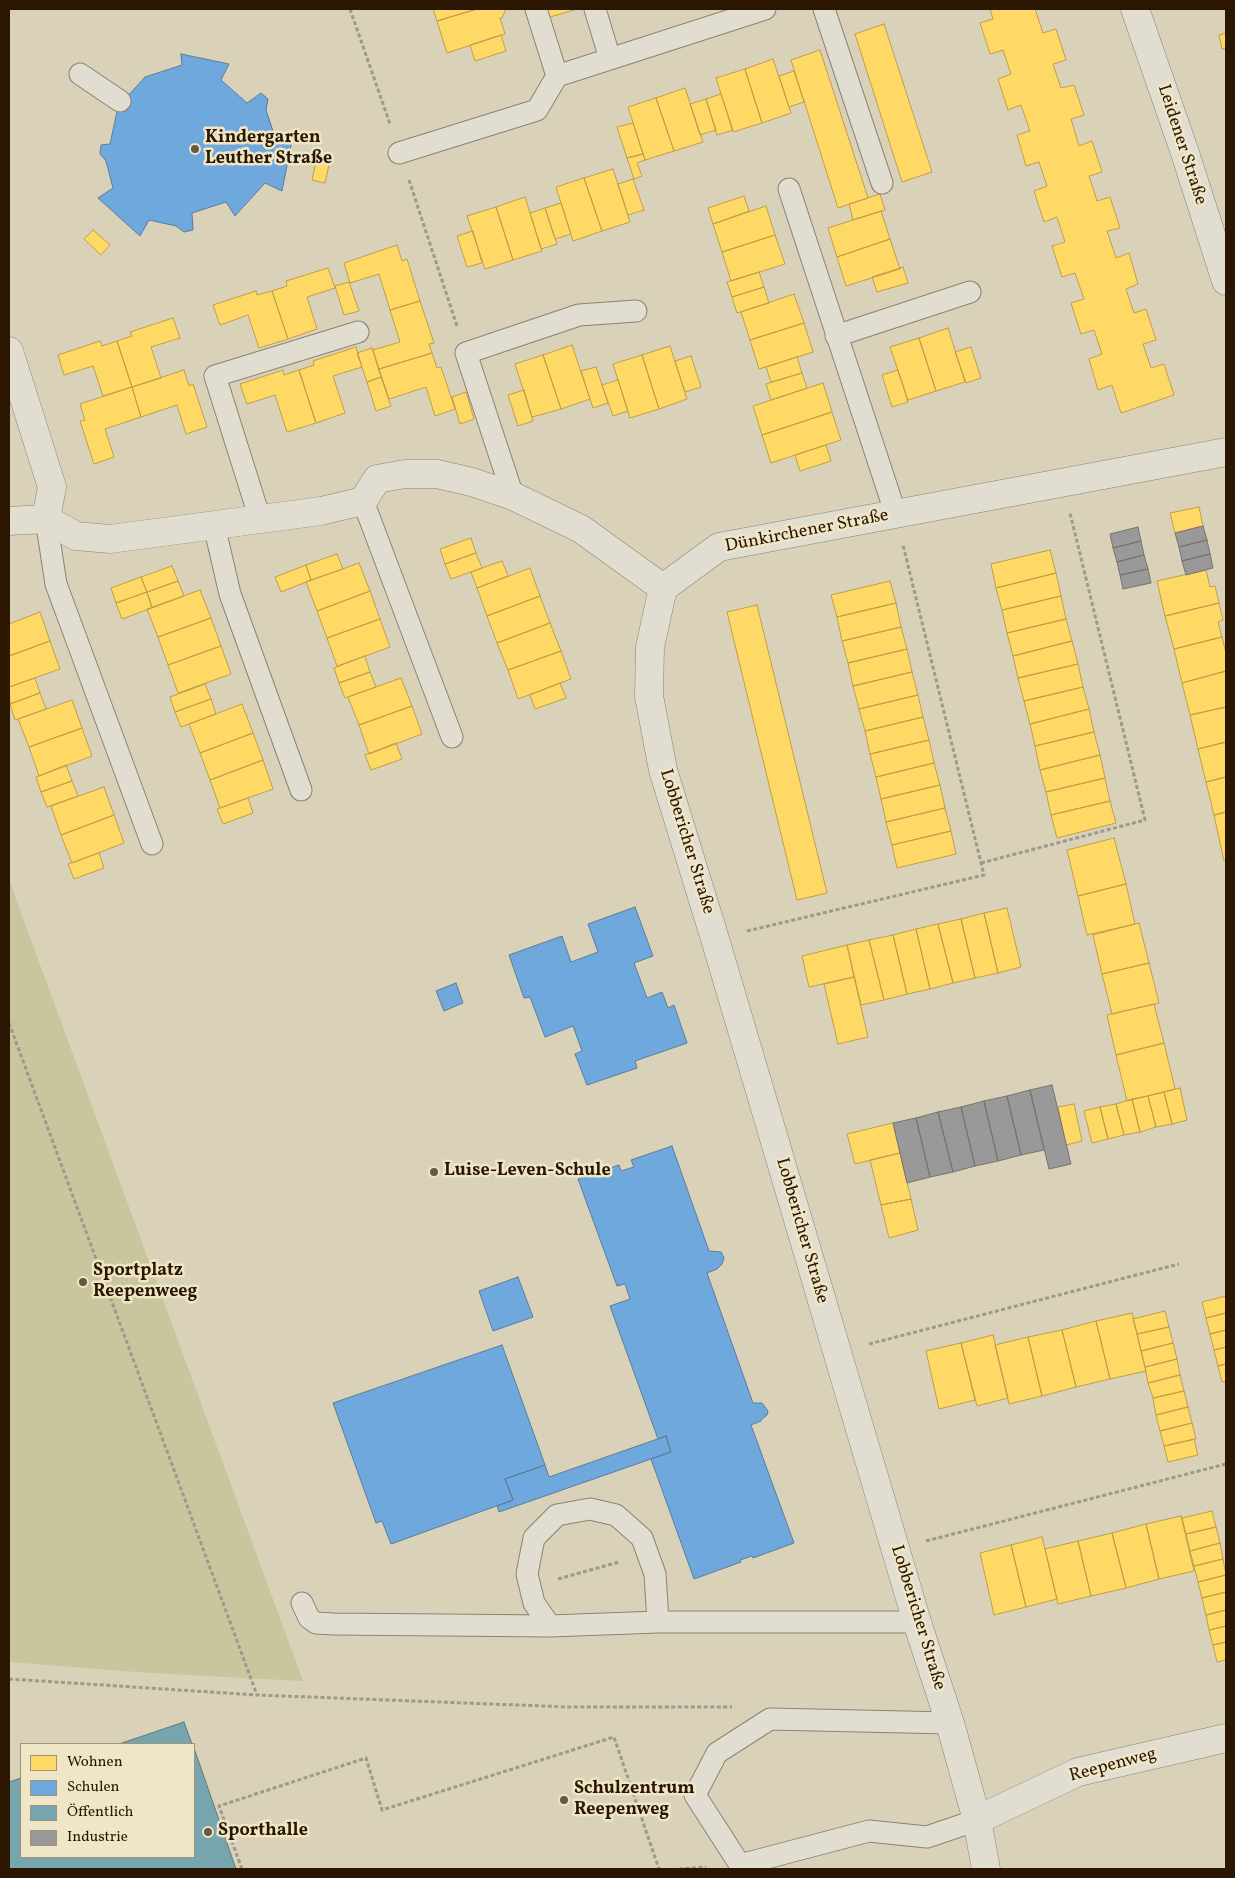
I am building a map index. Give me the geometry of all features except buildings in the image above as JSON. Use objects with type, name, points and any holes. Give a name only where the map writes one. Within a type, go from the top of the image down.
[{"type":"street","name":"Leidener Straße","points":[[1135,9],[1185,153],[1226,281]]},
{"type":"street","points":[[9,351],[52,487],[46,519]]},
{"type":"street","name":"Dünkirchener Straße","points":[[663,588],[719,547],[1226,452]]},
{"type":"street","points":[[9,521],[46,519],[76,536],[110,539],[321,512],[363,501],[377,479],[405,474],[438,474],[472,482],[513,496],[581,529],[663,588]]},
{"type":"street","name":"Lobbericher Straße","points":[[663,588],[650,647],[649,696],[663,770],[715,939],[917,1622],[950,1723],[977,1820],[986,1869]]},
{"type":"street","name":"Reepenweg","points":[[977,1820],[1078,1772],[1226,1738]]},
{"type":"lane","points":[[536,9],[558,76]]},
{"type":"lane","points":[[594,9],[610,59]]},
{"type":"lane","points":[[399,153],[536,110],[558,76],[610,59],[714,17],[765,9]]},
{"type":"lane","points":[[824,9],[882,183]]},
{"type":"lane","points":[[80,74],[120,101]]},
{"type":"lane","points":[[790,189],[836,336],[896,515]]},
{"type":"lane","points":[[836,336],[970,292]]},
{"type":"lane","points":[[513,496],[466,353],[579,316],[636,311]]},
{"type":"lane","points":[[260,519],[215,376],[358,332]]},
{"type":"lane","points":[[363,501],[452,737]]},
{"type":"lane","points":[[46,519],[56,584],[152,844]]},
{"type":"lane","points":[[214,526],[230,594],[302,790]]},
{"type":"lane","points":[[550,1626],[534,1603],[527,1574],[534,1538],[557,1515],[590,1508],[616,1515],[642,1538],[655,1574],[658,1622]]},
{"type":"lane","points":[[302,1604],[310,1618],[316,1623],[550,1626],[658,1622],[917,1622]]},
{"type":"lane","points":[[950,1723],[770,1719],[717,1753],[695,1795],[741,1867],[869,1830],[927,1837],[977,1820]]},
{"type":"path","points":[[980,863],[1145,820],[1062,484]]},
{"type":"path","points":[[715,939],[984,876],[896,515]]},
{"type":"path","points":[[9,1023],[257,1695]]},
{"type":"path","points":[[837,1353],[1179,1264]]},
{"type":"path","points":[[896,1549],[1226,1464]]},
{"type":"path","points":[[531,1586],[648,1554]]},
{"type":"path","points":[[9,1679],[257,1695],[568,1707],[734,1707]]},
{"type":"path","points":[[242,1869],[219,1806],[366,1758],[382,1810],[614,1737],[659,1869]]},
{"type":"shaded area","name":"Sportplatz Reepenweeg","points":[[9,879],[303,1681],[150,1673],[9,1662]]},
{"type":"place","name":"Kindergarten Leuther Straße","points":[[195,149]]},
{"type":"place","name":"Luise-Leven-Schule","points":[[434,1172]]},
{"type":"place","name":"Sportplatz Reepenweeg","points":[[83,1282]]},
{"type":"place","name":"Schulzentrum Reepenweg","points":[[564,1800]]},
{"type":"place","name":"Sporthalle","points":[[208,1832]]}]
